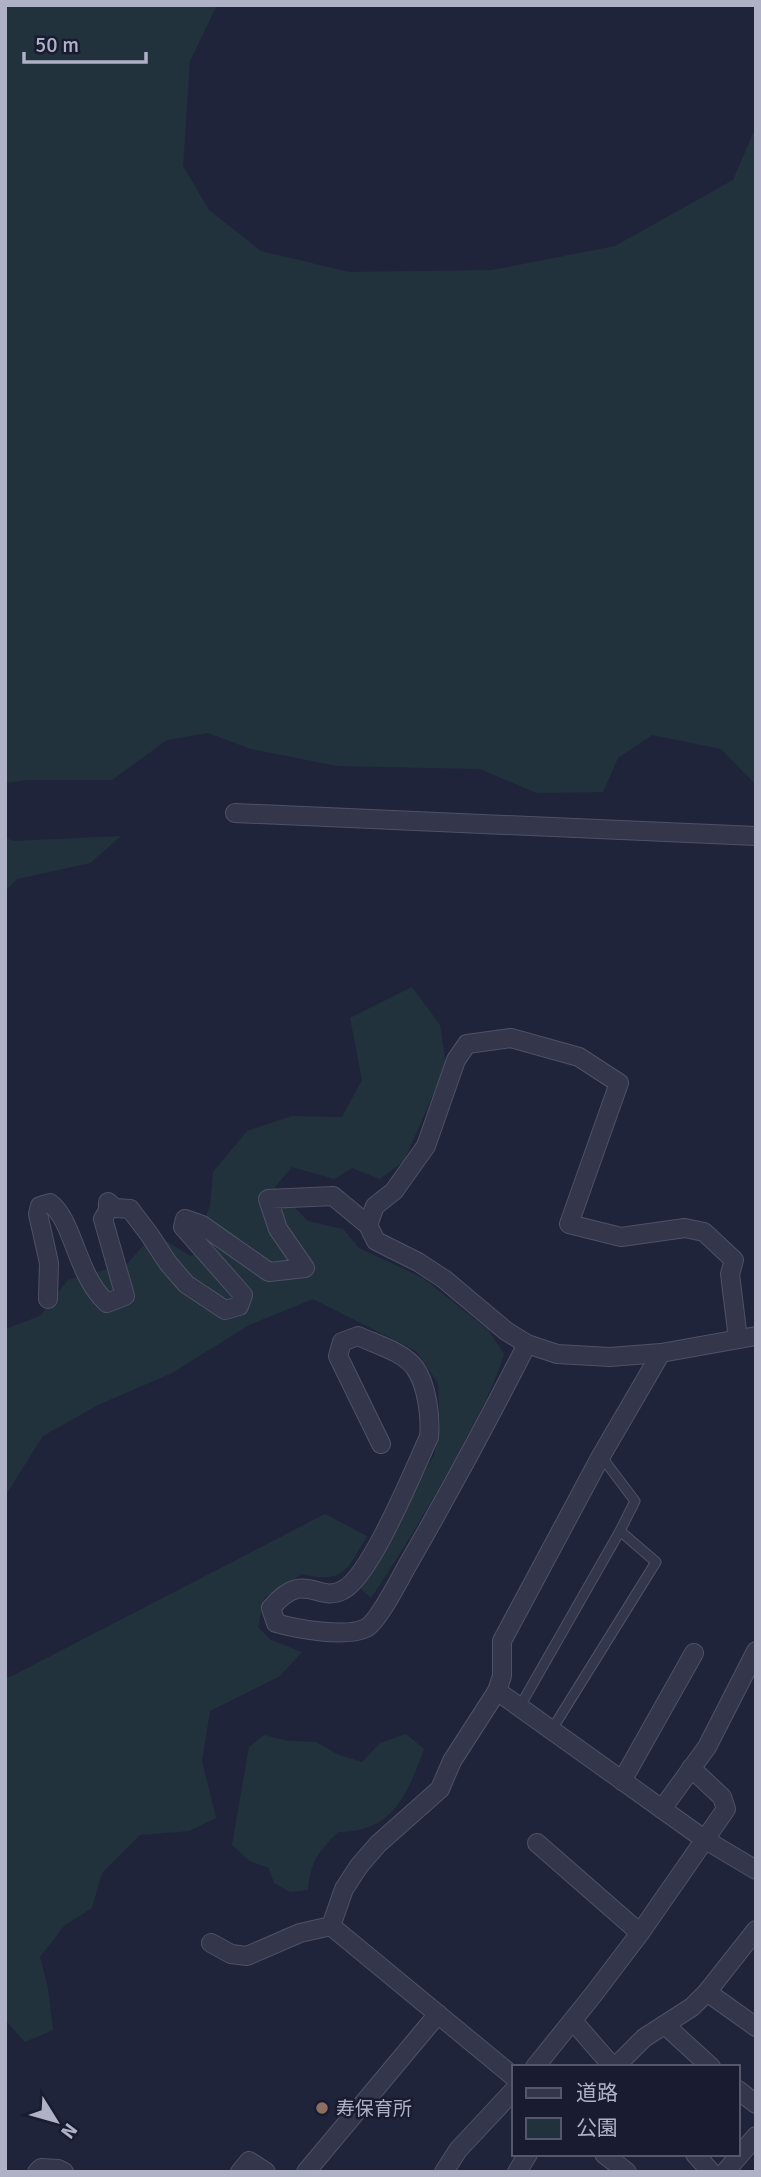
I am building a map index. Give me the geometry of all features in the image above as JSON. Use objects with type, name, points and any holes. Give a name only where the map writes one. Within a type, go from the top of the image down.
[{"type":"street","points":[[234,813],[756,836]]},
{"type":"street","points":[[48,1299],[49,1263],[38,1214],[40,1206],[50,1203],[59,1209],[89,1281],[107,1303],[125,1296],[103,1219],[108,1210],[108,1202],[115,1208],[130,1209],[186,1284],[225,1310],[239,1306],[243,1295],[183,1227],[186,1219],[202,1225],[269,1272],[305,1268],[278,1229],[268,1199],[333,1196],[368,1225],[376,1241],[418,1262],[444,1279],[506,1331],[527,1344],[557,1354],[610,1357],[661,1353],[747,1337],[730,1274],[734,1260],[704,1232],[685,1228],[621,1237],[569,1224],[620,1083],[579,1057],[510,1038],[467,1044],[456,1060],[426,1146],[394,1191],[375,1206],[368,1225]]},
{"type":"street","points":[[381,1444],[338,1356],[342,1342],[358,1336],[400,1356],[415,1367],[431,1419],[429,1437],[362,1571],[345,1590],[334,1593],[301,1587],[282,1594],[271,1608],[276,1623],[299,1630],[355,1632],[369,1627],[471,1454],[527,1344]]},
{"type":"street","points":[[331,1926],[344,1889],[359,1866],[377,1844],[440,1789],[452,1761],[497,1691],[502,1676],[502,1641],[601,1456],[661,1353]]},
{"type":"street","points":[[662,1809],[707,1747],[756,1651]]},
{"type":"street","points":[[622,1781],[694,1654]]},
{"type":"street","points":[[497,1691],[704,1839],[756,1870]]},
{"type":"street","points":[[537,2065],[640,1933],[726,1809],[722,1797],[691,1768]]},
{"type":"street","points":[[537,1843],[640,1933]]},
{"type":"street","points":[[212,1943],[230,1954],[247,1956],[300,1933],[331,1926]]},
{"type":"street","points":[[331,1926],[512,2075]]},
{"type":"street","points":[[616,2065],[644,2038],[692,2007],[754,1935]]},
{"type":"street","points":[[707,1992],[756,2027]]},
{"type":"street","points":[[306,2172],[438,2014]]},
{"type":"street","points":[[573,2021],[612,2065]]},
{"type":"street","points":[[665,2025],[709,2065]]},
{"type":"street","points":[[444,2172],[458,2150],[512,2092]]},
{"type":"street","points":[[740,2092],[756,2104]]},
{"type":"street","points":[[740,2155],[756,2136]]},
{"type":"street","points":[[517,2172],[527,2156]]},
{"type":"street","points":[[607,2156],[627,2172]]},
{"type":"street","points":[[697,2156],[711,2172]]},
{"type":"street","points":[[725,2172],[739,2156]]},
{"type":"street","points":[[240,2172],[249,2161],[266,2172]]},
{"type":"street","points":[[37,2172],[41,2168],[64,2172]]},
{"type":"lane","points":[[519,1708],[621,1531],[635,1501],[601,1456]]},
{"type":"lane","points":[[551,1731],[656,1562],[621,1531]]},
{"type":"green space","points":[[5,5],[217,5],[190,61],[183,166],[209,210],[261,251],[349,272],[492,270],[615,246],[733,180],[755,129],[756,63],[756,785],[721,749],[652,735],[618,758],[603,792],[537,793],[480,769],[337,766],[251,749],[208,733],[167,740],[112,780],[27,780],[5,783]]},
{"type":"green space","points":[[121,836],[90,863],[17,879],[5,891],[5,838],[14,841]]},
{"type":"green space","points":[[412,987],[440,1025],[446,1065],[404,1161],[380,1179],[352,1168],[334,1179],[292,1167],[275,1187],[308,1221],[343,1229],[359,1248],[423,1278],[488,1330],[504,1354],[485,1401],[451,1465],[371,1598],[360,1588],[434,1455],[440,1426],[438,1383],[416,1351],[313,1299],[249,1325],[172,1373],[98,1405],[43,1436],[5,1496],[5,1329],[40,1316],[68,1280],[127,1264],[149,1239],[166,1241],[192,1257],[210,1205],[213,1172],[247,1131],[292,1116],[342,1117],[362,1080],[350,1018]]},
{"type":"green space","points":[[325,1514],[367,1536],[343,1571],[327,1577],[302,1574],[264,1598],[258,1627],[271,1640],[302,1652],[280,1676],[210,1711],[202,1761],[216,1818],[189,1831],[140,1835],[102,1873],[92,1908],[64,1926],[40,1957],[48,1988],[53,2030],[25,2042],[5,2020],[5,1678]]},
{"type":"green space","points":[[406,1734],[424,1749],[404,1795],[385,1818],[372,1826],[338,1832],[317,1858],[308,1890],[290,1892],[274,1883],[269,1868],[250,1861],[232,1845],[249,1747],[264,1735],[288,1741],[316,1742],[339,1755],[362,1762],[380,1743]]},
{"type":"place","name":"寿保育所","points":[[322,2108]]}]
